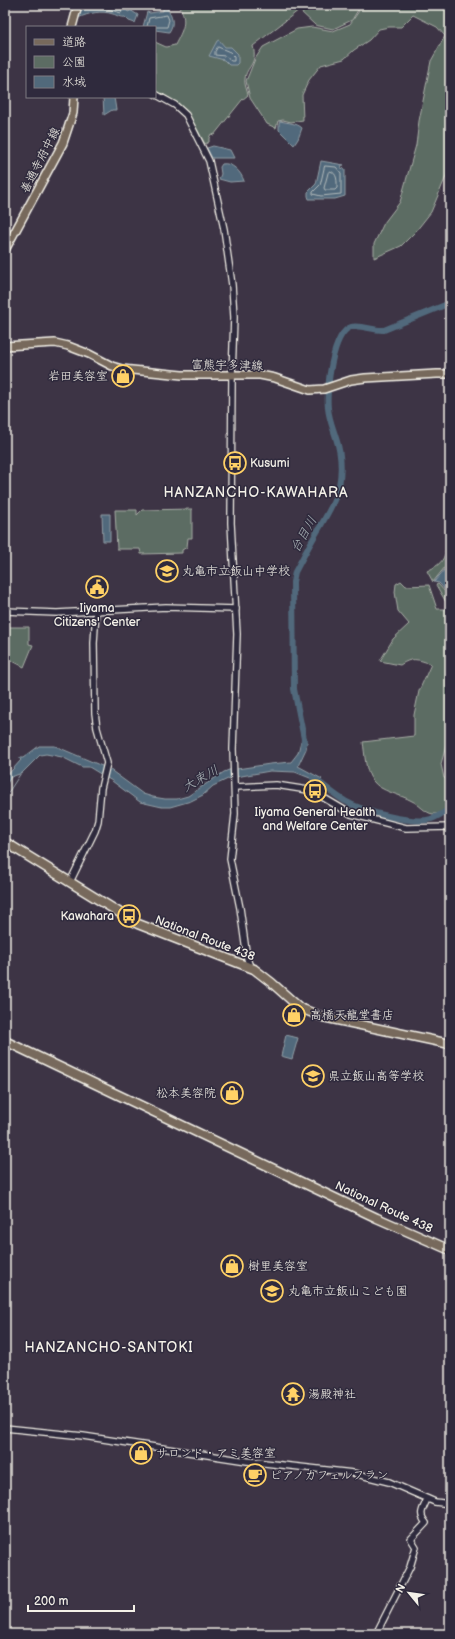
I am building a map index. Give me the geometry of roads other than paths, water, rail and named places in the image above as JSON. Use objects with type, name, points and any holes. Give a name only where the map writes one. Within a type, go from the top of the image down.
[{"type":"highway","name":"National Route 438","points":[[5,842],[145,928],[250,967],[264,976],[300,1008],[312,1014],[450,1044]]},
{"type":"highway","name":"National Route 438","points":[[5,1041],[383,1221],[450,1250]]},
{"type":"highway","name":"National Route 438","points":[[5,1046],[425,1245],[450,1254]]},
{"type":"main road","points":[[72,26],[78,5]]},
{"type":"main road","name":"善通寺府中線","points":[[5,250],[64,139],[73,114],[74,98]]},
{"type":"main road","name":"富熊宇多津線","points":[[5,346],[55,343],[89,354],[112,366],[122,369],[166,374],[232,376],[260,375],[275,378],[310,390],[327,388],[351,380],[366,378],[450,374]]},
{"type":"street","points":[[156,95],[175,105],[186,115],[209,161],[224,229],[232,285],[234,317],[231,523],[236,609],[237,663],[233,728],[235,814],[231,863],[240,908],[247,958],[250,967]]},
{"type":"street","points":[[5,611],[57,613],[172,607],[236,609]]},
{"type":"street","points":[[70,882],[95,831],[98,821],[107,758],[97,728],[95,713],[94,643],[96,611]]},
{"type":"street","points":[[235,787],[276,785],[308,790],[351,814],[406,828],[450,827]]},
{"type":"street","points":[[5,1428],[71,1434],[248,1462],[353,1473],[390,1482],[427,1499],[442,1504],[450,1504]]},
{"type":"street","points":[[376,1634],[410,1567],[416,1547],[411,1539],[426,1523],[421,1517],[421,1513],[427,1499]]},
{"type":"water","points":[[85,5],[128,5],[127,11],[129,12],[130,10],[138,15],[135,23],[129,21],[125,17],[104,12],[91,13],[78,18]]},
{"type":"water","points":[[163,8],[167,8],[172,20],[172,26],[169,32],[156,30],[156,26],[143,26],[147,12],[163,11]]},
{"type":"water","points":[[219,40],[225,47],[231,47],[238,54],[238,63],[236,65],[229,65],[224,60],[209,56]]},
{"type":"water","points":[[103,98],[114,98],[116,110],[112,110],[104,115]]},
{"type":"water","points":[[280,121],[295,124],[302,128],[294,145],[279,130]]},
{"type":"water","points":[[213,146],[230,150],[234,158],[212,158],[207,148]]},
{"type":"water","points":[[321,161],[344,165],[342,165],[341,168],[345,169],[345,196],[335,199],[309,199],[308,192],[316,184]]},
{"type":"water","points":[[222,164],[236,168],[244,181],[230,182],[219,179],[221,174],[220,167]]},
{"type":"water","points":[[102,514],[110,514],[110,541],[103,541]]},
{"type":"water","points":[[450,563],[450,592],[447,592],[439,583],[434,582]]},
{"type":"water","points":[[301,741],[307,742],[306,749],[298,766],[322,779],[317,784],[310,778],[295,772],[270,771],[230,778],[213,786],[203,795],[191,801],[170,807],[162,807],[140,802],[112,781],[89,767],[82,767],[62,757],[46,754],[40,755],[22,773],[11,777],[5,786],[5,778],[21,760],[19,758],[23,758],[39,746],[55,746],[109,769],[143,794],[165,799],[177,799],[188,796],[224,772],[236,769],[236,766],[237,769],[291,762],[298,753]]},
{"type":"water","points":[[286,1035],[298,1038],[292,1059],[281,1056]]},
{"type":"waterway","name":"台目川","points":[[303,748],[304,739],[294,689],[293,582],[295,572],[331,507],[339,486],[340,456],[328,408],[329,376],[335,351],[344,332],[351,327],[358,326],[376,330],[384,330],[450,303]]},
{"type":"waterway","points":[[8,793],[21,773]]},
{"type":"waterway","name":"大束川","points":[[313,778],[337,796],[353,805],[375,813],[400,819],[431,819],[450,809]]},
{"type":"place","name":"岩田美容室","points":[[123,376]]},
{"type":"place","name":"Kusumi","points":[[235,463]]},
{"type":"place","name":"丸亀市立飯山中学校","points":[[167,571]]},
{"type":"place","name":"Iiyama Citizens' Center","points":[[97,587]]},
{"type":"place","name":"Iiyama General Health and Welfare Center","points":[[315,791]]},
{"type":"place","name":"Kawahara","points":[[129,916]]},
{"type":"place","name":"高橋天龍堂書店","points":[[294,1015]]},
{"type":"place","name":"県立飯山高等学校","points":[[313,1076]]},
{"type":"place","name":"松本美容院","points":[[232,1093]]},
{"type":"place","name":"樹里美容室","points":[[232,1266]]},
{"type":"place","name":"丸亀市立飯山こども園","points":[[272,1291]]},
{"type":"place","name":"湯殿神社","points":[[293,1394]]},
{"type":"place","name":"サロンド・アミ美容室","points":[[141,1453]]},
{"type":"place","name":"ピアノカフェルフラン","points":[[255,1475]]},
{"type":"district","name":"HANZANCHO-KAWAHARA","points":[[256,492]]},
{"type":"district","name":"HANZANCHO-SANTOKI","points":[[109,1347]]}]
